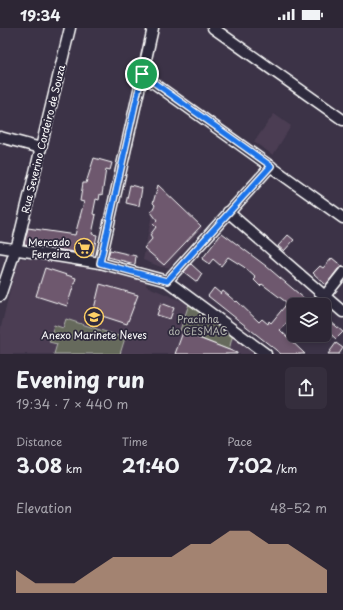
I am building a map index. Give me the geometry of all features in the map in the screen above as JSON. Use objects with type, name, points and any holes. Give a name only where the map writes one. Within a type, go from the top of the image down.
[{"type":"street","name":"Rua Severino Cordeiro de Souza","points":[[0,296],[15,250],[70,28]]},
{"type":"street","points":[[100,263],[153,28]]},
{"type":"street","points":[[214,28],[343,120]]},
{"type":"street","points":[[142,74],[343,218]]},
{"type":"street","points":[[0,137],[41,148]]},
{"type":"street","points":[[167,281],[271,166]]},
{"type":"street","points":[[228,212],[343,312]]},
{"type":"street","points":[[0,247],[100,263],[167,281],[256,351],[266,354]]},
{"type":"street","points":[[324,297],[343,273]]},
{"type":"shaded area","points":[[274,114],[291,126],[273,155],[254,142]]},
{"type":"shaded area","points":[[158,185],[203,228],[169,267],[161,267],[143,260]]},
{"type":"shaded area","name":"Anexo Marinete Neves","points":[[22,258],[89,266],[147,281],[146,286],[189,304],[255,349],[253,354],[0,354],[0,331],[17,262]]},
{"type":"green space","name":"Pracinha do CESMAC","points":[[189,304],[233,334],[229,350],[180,330]]},
{"type":"green space","points":[[66,319],[125,338],[120,354],[54,354],[57,344],[49,342],[54,325],[63,328]]},
{"type":"building","points":[[94,158],[112,163],[110,170],[106,169],[102,195],[100,194],[99,200],[96,199],[93,214],[96,215],[92,234],[97,235],[93,255],[24,244],[28,228],[75,235],[84,202],[80,201],[83,183],[86,183]]},
{"type":"building","points":[[130,185],[142,188],[139,206],[126,203]]},
{"type":"building","points":[[158,185],[201,226],[164,265],[144,248],[152,239],[150,235],[156,227],[153,224],[157,220],[151,212],[155,205],[153,203]]},
{"type":"building","points":[[222,233],[266,266],[304,298],[287,298],[287,322],[280,330],[287,337],[287,342],[292,342],[305,354],[281,354],[208,296],[214,288],[221,294],[223,291],[236,302],[237,301],[259,322],[262,319],[268,324],[269,321],[271,323],[285,306],[286,302],[262,284],[260,286],[254,280],[256,278],[244,267],[228,257],[221,266],[213,259],[209,264],[202,259]]},
{"type":"building","points":[[288,235],[294,240],[284,251],[278,246]]},
{"type":"building","points":[[110,250],[136,256],[135,264],[108,257]]},
{"type":"building","points":[[332,258],[343,267],[338,269],[326,285],[313,273],[320,266],[323,268]]},
{"type":"building","points":[[191,264],[202,274],[197,282],[184,272]]},
{"type":"building","points":[[45,268],[76,278],[67,306],[36,296]]},
{"type":"building","points":[[100,284],[138,295],[127,324],[93,313]]},
{"type":"building","points":[[161,303],[174,308],[170,319],[157,315]]},
{"type":"building","points":[[331,322],[343,332],[336,339],[331,334]]},
{"type":"building","points":[[183,332],[237,353],[237,354],[175,354]]},
{"type":"building","points":[[336,343],[343,348],[339,354],[328,354]]},
{"type":"place","name":"Mercado Ferreira","points":[[84,248]]},
{"type":"place","name":"Anexo Marinete Neves","points":[[94,317]]},
{"type":"route","points":[[142,74],[271,166],[167,281],[100,263],[142,74]]}]
